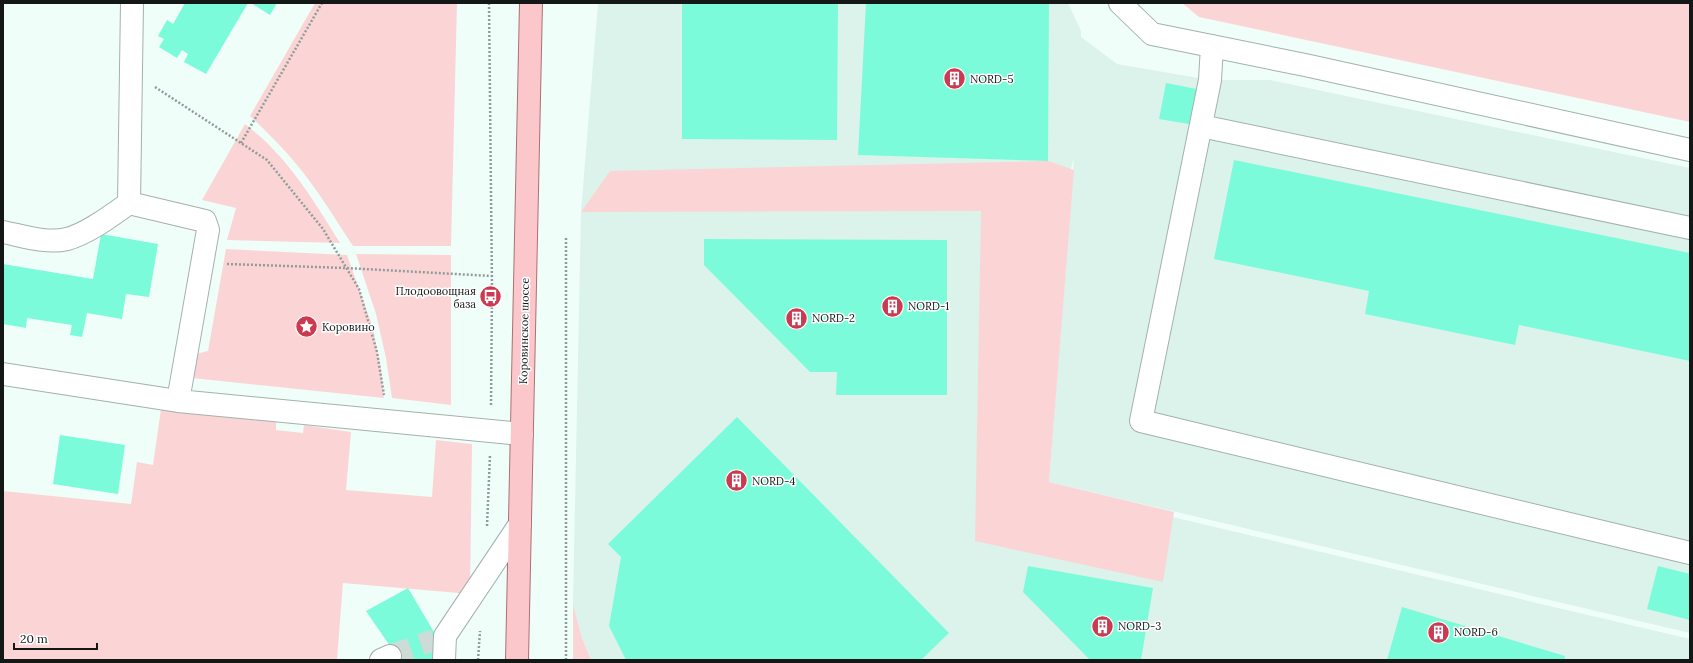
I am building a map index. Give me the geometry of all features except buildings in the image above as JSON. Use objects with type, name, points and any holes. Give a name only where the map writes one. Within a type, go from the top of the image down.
[{"type":"main road","name":"Коровинское шоссе","points":[[518,660],[531,3]]},
{"type":"lane","points":[[129,203],[132,3]]},
{"type":"lane","points":[[1120,3],[1152,34],[1305,64],[1690,150]]},
{"type":"lane","points":[[1212,46],[1210,80],[1141,421],[1690,553]]},
{"type":"lane","points":[[1201,126],[1690,228]]},
{"type":"lane","points":[[3,232],[53,240],[67,239],[86,230],[129,203],[205,221],[208,230],[178,401]]},
{"type":"lane","points":[[3,374],[178,401],[522,434]]},
{"type":"lane","points":[[444,660],[440,638],[520,524]]},
{"type":"path","points":[[241,143],[322,3]]},
{"type":"path","points":[[490,3],[492,276],[491,431]]},
{"type":"path","points":[[131,70],[267,160],[323,229],[359,289],[377,352],[388,421]]},
{"type":"path","points":[[566,236],[566,660]]},
{"type":"path","points":[[202,263],[346,268],[492,276]]},
{"type":"shaded area","points":[[315,3],[457,3],[451,246],[353,246],[305,175],[269,134],[250,116]]},
{"type":"shaded area","points":[[598,3],[1068,3],[1081,31],[1081,37],[1117,64],[1210,80],[1270,80],[1690,168],[1690,633],[1049,482],[1074,158],[984,470],[1185,520],[1690,639],[1690,660],[591,660],[582,638],[573,604],[581,212]]},
{"type":"shaded area","points":[[1182,3],[1690,3],[1690,122],[1199,17]]},
{"type":"shaded area","points":[[245,124],[261,137],[290,168],[308,192],[340,243],[227,240],[236,208],[202,200]]},
{"type":"shaded area","points":[[1048,161],[1074,170],[1049,482],[1174,512],[1163,582],[975,541],[981,211],[581,212],[610,171]]},
{"type":"shaded area","points":[[226,249],[347,255],[373,328],[381,371],[384,398],[183,377],[188,356],[208,351]]},
{"type":"shaded area","points":[[356,254],[451,255],[451,405],[392,398],[386,358],[376,314]]},
{"type":"shaded area","points":[[161,409],[276,422],[276,430],[303,433],[304,425],[351,432],[346,490],[432,497],[436,440],[472,444],[470,594],[343,583],[337,660],[3,660],[3,491],[131,504],[137,462],[153,465]]},
{"type":"shaded area","points":[[573,604],[582,638],[591,660],[573,660]]},
{"type":"tunnel","points":[[390,656],[434,640]]},
{"type":"place","name":"NORD-5","points":[[955,79]]},
{"type":"place","name":"Плодоовощная база","points":[[491,297]]},
{"type":"place","name":"NORD-1","points":[[892,306]]},
{"type":"place","name":"NORD-2","points":[[797,318]]},
{"type":"place","name":"Коровино","points":[[306,327]]},
{"type":"place","name":"NORD-4","points":[[736,481]]},
{"type":"place","name":"NORD-3","points":[[1102,626]]},
{"type":"place","name":"NORD-6","points":[[1439,632]]}]
